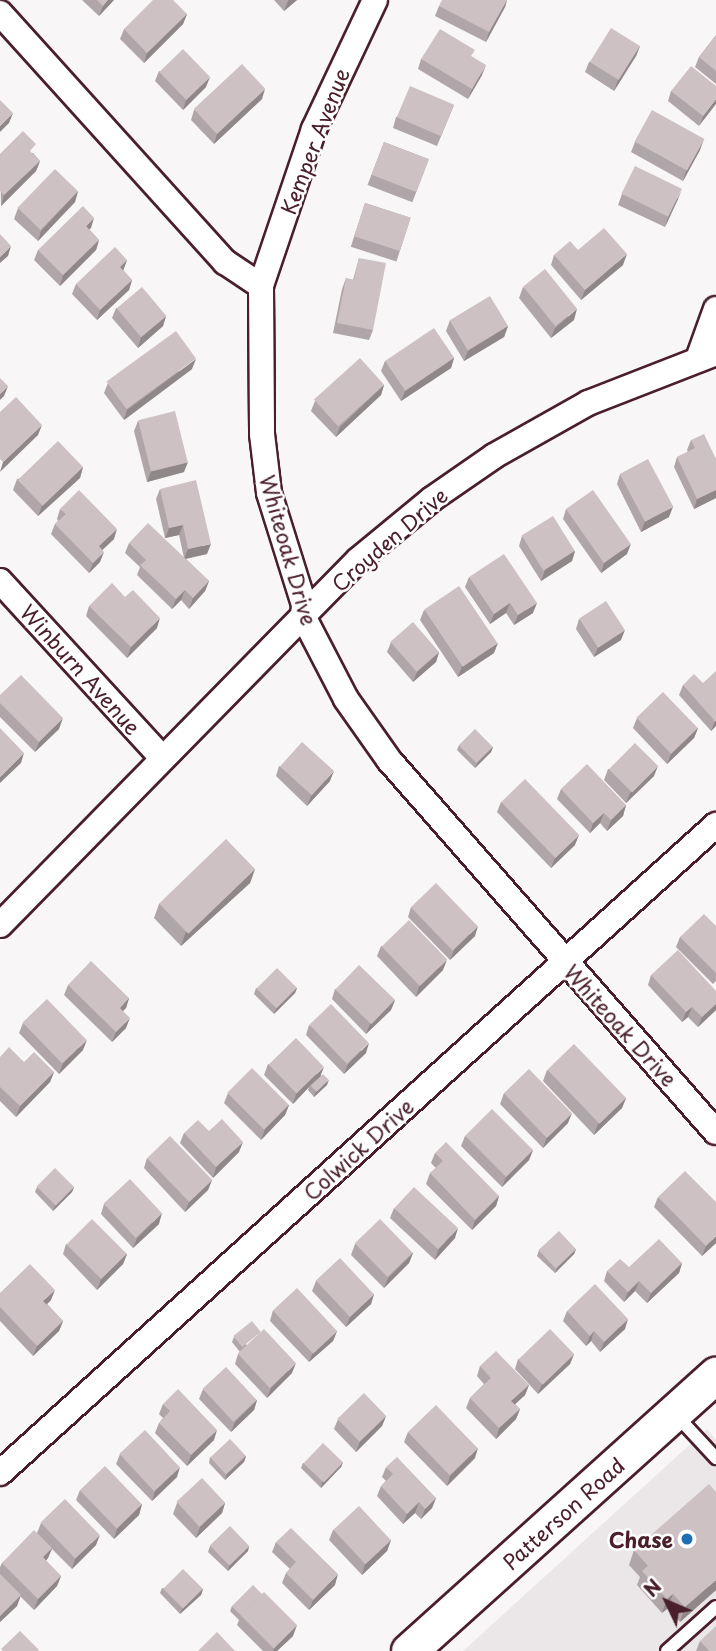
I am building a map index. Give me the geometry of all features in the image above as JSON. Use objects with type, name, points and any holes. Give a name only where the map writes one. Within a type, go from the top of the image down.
[{"type":"main road","name":"Patterson Road","points":[[409,1651],[716,1375]]},
{"type":"street","name":"Kemper Avenue","points":[[261,286],[314,129],[375,0]]},
{"type":"street","points":[[0,13],[225,262],[261,286]]},
{"type":"street","name":"Whiteoak Drive","points":[[261,286],[262,435],[268,482],[286,553],[303,605],[303,616],[346,699],[388,760],[716,1132]]},
{"type":"street","points":[[707,356],[716,309]]},
{"type":"street","name":"Croyden Drive","points":[[0,925],[358,560],[432,499],[494,456],[589,403],[707,356]]},
{"type":"street","name":"Winburn Avenue","points":[[0,580],[162,758]]},
{"type":"street","name":"Colwick Drive","points":[[0,1472],[716,825]]},
{"type":"lane","points":[[674,1413],[716,1458]]},
{"type":"lane","points":[[667,1651],[716,1607]]},
{"type":"shaded area","points":[[707,1429],[716,1440],[716,1651],[463,1651]]},
{"type":"building","points":[[97,0],[108,0],[103,6]]},
{"type":"building","points":[[153,0],[173,0],[187,14],[147,53],[124,29]]},
{"type":"building","points":[[442,0],[507,0],[489,32],[439,6]]},
{"type":"building","points":[[611,28],[640,46],[619,80],[590,62]]},
{"type":"building","points":[[440,29],[475,50],[471,56],[486,65],[472,89],[421,59]]},
{"type":"building","points":[[716,35],[716,71],[699,57]]},
{"type":"building","points":[[183,49],[210,77],[186,100],[159,72]]},
{"type":"building","points":[[242,64],[265,89],[217,134],[194,109]]},
{"type":"building","points":[[691,66],[716,86],[716,99],[703,116],[671,91]]},
{"type":"building","points":[[410,86],[454,105],[441,136],[397,117]]},
{"type":"building","points":[[0,100],[13,113],[0,126]]},
{"type":"building","points":[[652,110],[704,139],[687,171],[635,141]]},
{"type":"building","points":[[23,131],[36,144],[30,151],[40,161],[4,195],[0,191],[0,154]]},
{"type":"building","points":[[384,142],[429,159],[416,192],[371,175]]},
{"type":"building","points":[[635,166],[682,189],[668,217],[621,194]]},
{"type":"building","points":[[55,169],[78,191],[41,230],[17,208]]},
{"type":"building","points":[[365,203],[411,218],[400,251],[354,236]]},
{"type":"building","points":[[83,206],[94,218],[86,226],[99,240],[63,275],[38,250]]},
{"type":"building","points":[[604,228],[627,254],[585,290],[554,255],[570,241],[578,250]]},
{"type":"building","points":[[0,234],[11,246],[0,257]]},
{"type":"building","points":[[115,247],[127,260],[120,267],[132,280],[100,310],[76,284]]},
{"type":"building","points":[[359,258],[386,263],[373,330],[337,323],[346,278],[354,280]]},
{"type":"building","points":[[545,269],[577,309],[555,326],[523,287]]},
{"type":"building","points":[[142,287],[166,316],[141,337],[117,308]]},
{"type":"building","points":[[490,296],[508,326],[468,350],[450,320]]},
{"type":"building","points":[[434,328],[454,358],[405,391],[385,361]]},
{"type":"building","points":[[176,331],[196,359],[126,409],[106,382]]},
{"type":"building","points":[[360,358],[384,385],[338,426],[314,399]]},
{"type":"building","points":[[0,378],[8,386],[0,394]]},
{"type":"building","points":[[16,397],[42,425],[3,462],[0,459],[0,412]]},
{"type":"building","points":[[175,411],[188,462],[151,472],[138,420]]},
{"type":"building","points":[[704,434],[716,459],[716,490],[697,499],[677,457],[695,448],[691,440]]},
{"type":"building","points":[[58,441],[83,467],[43,506],[18,480]]},
{"type":"building","points":[[648,459],[673,507],[645,522],[620,474]]},
{"type":"building","points":[[196,480],[211,544],[188,549],[183,525],[169,528],[160,489]]},
{"type":"building","points":[[79,490],[117,529],[99,546],[104,552],[93,563],[55,524],[66,514],[60,509]]},
{"type":"building","points":[[593,490],[631,544],[604,563],[566,509]]},
{"type":"building","points":[[553,516],[575,551],[543,570],[522,536]]},
{"type":"building","points":[[148,523],[209,581],[193,598],[185,590],[176,599],[140,565],[146,560],[129,543]]},
{"type":"building","points":[[504,554],[537,603],[518,615],[510,603],[494,614],[469,577]]},
{"type":"building","points":[[112,583],[125,597],[133,590],[160,618],[131,647],[89,606]]},
{"type":"building","points":[[459,586],[498,643],[463,667],[424,609]]},
{"type":"building","points":[[606,601],[625,630],[598,648],[579,618]]},
{"type":"building","points":[[413,622],[439,652],[417,672],[390,642]]},
{"type":"building","points":[[716,671],[715,721],[683,685],[694,674],[703,683]]},
{"type":"building","points":[[21,675],[63,718],[39,742],[0,703],[0,695]]},
{"type":"building","points":[[663,692],[698,728],[671,754],[636,718]]},
{"type":"building","points":[[0,728],[24,753],[0,777]]},
{"type":"building","points":[[475,729],[493,747],[476,763],[459,745]]},
{"type":"building","points":[[302,742],[334,771],[312,795],[280,767]]},
{"type":"building","points":[[635,743],[658,766],[632,792],[609,769]]},
{"type":"building","points":[[587,764],[626,805],[611,820],[604,813],[593,823],[561,789]]},
{"type":"building","points":[[525,779],[579,835],[555,858],[501,802]]},
{"type":"building","points":[[226,839],[255,869],[188,934],[159,904]]},
{"type":"building","points":[[436,883],[478,926],[453,950],[411,907]]},
{"type":"building","points":[[704,914],[716,926],[716,973],[680,937]]},
{"type":"building","points":[[409,920],[447,960],[420,986],[382,946]]},
{"type":"building","points":[[678,950],[716,991],[716,1004],[702,1017],[692,1007],[686,1012],[651,975]]},
{"type":"building","points":[[91,961],[129,998],[120,1008],[130,1018],[116,1032],[68,985]]},
{"type":"building","points":[[359,965],[395,1000],[371,1024],[335,989]]},
{"type":"building","points":[[277,968],[297,988],[276,1008],[256,989]]},
{"type":"building","points":[[47,999],[87,1040],[62,1064],[23,1023]]},
{"type":"building","points":[[331,1004],[369,1043],[347,1064],[309,1025]]},
{"type":"building","points":[[296,1038],[324,1067],[296,1093],[269,1064]]},
{"type":"building","points":[[574,1044],[626,1098],[599,1124],[547,1070]]},
{"type":"building","points":[[9,1047],[24,1062],[34,1052],[54,1072],[20,1106],[0,1087],[0,1057]]},
{"type":"building","points":[[252,1068],[289,1105],[264,1130],[227,1093]]},
{"type":"building","points":[[529,1069],[572,1114],[547,1138],[504,1093]]},
{"type":"building","points":[[323,1074],[329,1080],[317,1092],[311,1086]]},
{"type":"building","points":[[492,1109],[533,1150],[506,1177],[465,1136]]},
{"type":"building","points":[[222,1119],[243,1142],[216,1167],[184,1133],[198,1120],[209,1131]]},
{"type":"building","points":[[170,1136],[212,1180],[189,1202],[147,1158]]},
{"type":"building","points":[[446,1142],[499,1196],[475,1220],[430,1173],[443,1161],[435,1153]]},
{"type":"building","points":[[55,1168],[74,1187],[56,1205],[37,1186]]},
{"type":"building","points":[[685,1171],[716,1202],[716,1236],[706,1246],[658,1197]]},
{"type":"building","points":[[130,1179],[162,1213],[136,1238],[104,1204]]},
{"type":"building","points":[[414,1187],[458,1228],[438,1249],[394,1208]]},
{"type":"building","points":[[92,1219],[127,1254],[101,1279],[67,1244]]},
{"type":"building","points":[[380,1219],[413,1253],[387,1277],[355,1243]]},
{"type":"building","points":[[559,1231],[576,1249],[556,1268],[539,1250]]},
{"type":"building","points":[[659,1239],[682,1263],[651,1293],[639,1281],[628,1292],[607,1271],[620,1259],[629,1267]]},
{"type":"building","points":[[340,1258],[374,1295],[350,1317],[316,1281]]},
{"type":"building","points":[[30,1264],[55,1290],[43,1301],[63,1321],[37,1346],[0,1307],[0,1293]]},
{"type":"building","points":[[595,1284],[628,1319],[604,1342],[594,1331],[590,1336],[567,1311]]},
{"type":"building","points":[[297,1288],[337,1331],[313,1354],[273,1311]]},
{"type":"building","points":[[252,1321],[261,1332],[242,1347],[233,1336]]},
{"type":"building","points":[[264,1329],[296,1363],[270,1388],[238,1354]]},
{"type":"building","points":[[550,1329],[574,1354],[543,1385],[518,1360]]},
{"type":"building","points":[[496,1351],[529,1385],[511,1401],[520,1409],[499,1428],[470,1398],[491,1378],[480,1366]]},
{"type":"building","points":[[226,1367],[257,1400],[233,1422],[203,1389]]},
{"type":"building","points":[[178,1389],[217,1430],[191,1455],[159,1423],[170,1411],[163,1404]]},
{"type":"building","points":[[364,1393],[386,1416],[360,1442],[337,1419]]},
{"type":"building","points":[[436,1405],[478,1448],[450,1475],[408,1432]]},
{"type":"building","points":[[145,1430],[180,1467],[154,1491],[119,1454]]},
{"type":"building","points":[[230,1439],[246,1456],[226,1474],[210,1457]]},
{"type":"building","points":[[323,1443],[343,1462],[324,1483],[304,1463]]},
{"type":"building","points":[[397,1457],[436,1498],[425,1509],[419,1502],[407,1514],[381,1486],[393,1474],[386,1467]]},
{"type":"building","points":[[105,1466],[142,1504],[117,1528],[80,1490]]},
{"type":"building","points":[[202,1478],[225,1503],[200,1527],[176,1502]]},
{"type":"building","name":"Chase","points":[[709,1484],[716,1492],[716,1580],[685,1607],[673,1594],[667,1599],[642,1571],[648,1566],[634,1550]]},
{"type":"building","points":[[65,1499],[100,1535],[75,1559],[41,1523]]},
{"type":"building","points":[[359,1506],[391,1540],[365,1564],[333,1530]]},
{"type":"building","points":[[230,1526],[249,1546],[229,1566],[210,1545]]},
{"type":"building","points":[[291,1528],[338,1574],[313,1600],[286,1573],[296,1562],[276,1542]]},
{"type":"building","points":[[34,1530],[52,1548],[43,1557],[61,1576],[38,1599],[2,1563]]},
{"type":"building","points":[[183,1569],[203,1589],[183,1609],[163,1589]]},
{"type":"building","points":[[0,1574],[21,1595],[0,1616]]},
{"type":"building","points":[[253,1585],[262,1594],[241,1615],[232,1606]]},
{"type":"building","points":[[264,1592],[297,1625],[274,1649],[241,1615]]},
{"type":"building","points":[[716,1626],[716,1651],[709,1651],[700,1641]]},
{"type":"building","points":[[20,1631],[39,1650],[38,1651],[1,1649]]},
{"type":"building","points":[[217,1632],[235,1651],[198,1651]]},
{"type":"place","name":"Chase","points":[[687,1539]]}]
